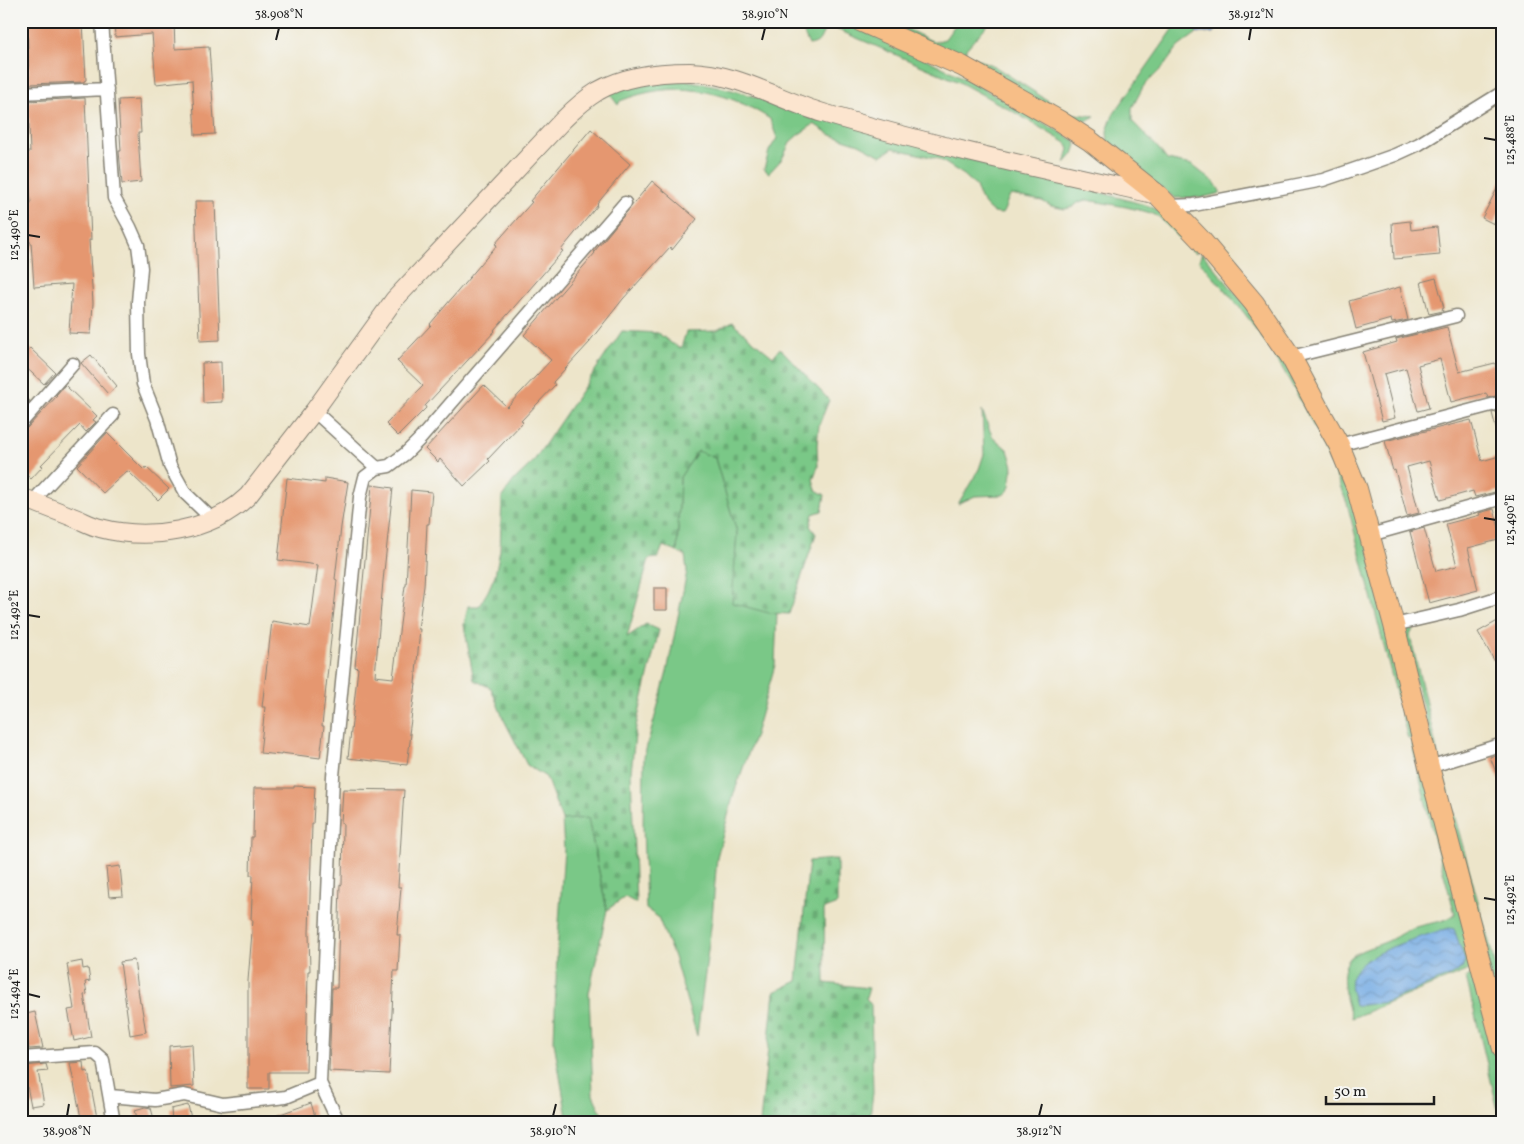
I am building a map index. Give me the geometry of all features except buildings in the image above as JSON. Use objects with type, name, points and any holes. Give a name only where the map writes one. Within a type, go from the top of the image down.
[{"type":"main road","points":[[860,21],[962,66],[1058,120],[1089,140],[1163,200],[1201,240],[1254,303],[1291,357],[1339,445],[1357,489],[1503,1049]]},
{"type":"street","points":[[102,21],[114,198],[138,245],[141,268],[138,302],[139,354],[143,384],[157,419],[170,466],[185,493],[212,519]]},
{"type":"street","points":[[113,415],[27,499],[99,528],[125,533],[148,534],[183,529],[228,513],[248,496],[314,411],[394,300],[447,242],[574,109],[599,91],[625,80],[676,72],[714,75],[822,112],[893,132],[1163,200],[1194,205],[1323,180],[1361,167],[1419,144],[1503,92]]},
{"type":"street","points":[[21,93],[107,89]]},
{"type":"street","points":[[338,1123],[320,1083],[335,757],[360,497],[365,477],[377,468],[389,466],[420,439],[625,203]]},
{"type":"street","points":[[1291,357],[1456,316]]},
{"type":"street","points":[[21,423],[73,364]]},
{"type":"street","points":[[1339,445],[1503,402]]},
{"type":"street","points":[[314,411],[377,468]]},
{"type":"street","points":[[1370,535],[1503,498]]},
{"type":"street","points":[[1394,625],[1459,610],[1503,596]]},
{"type":"street","points":[[1429,767],[1503,744]]},
{"type":"street","points":[[21,1058],[94,1052],[103,1060],[114,1123]]},
{"type":"street","points":[[110,1096],[155,1100],[184,1095],[223,1104],[286,1097],[320,1083]]},
{"type":"green space","points":[[798,21],[841,21],[926,59],[968,80],[1074,140],[1076,145],[1073,154],[1065,163],[1069,149],[1066,143],[1014,112],[959,82],[829,26],[817,42],[809,45]]},
{"type":"green space","points":[[880,21],[890,21],[934,42],[945,39],[958,21],[991,21],[966,49],[965,54],[994,66],[1061,109],[1074,114],[1095,116],[1086,121],[1076,120]]},
{"type":"green space","points":[[1179,21],[1196,21],[1197,33],[1178,47],[1164,66],[1143,87],[1132,108],[1132,121],[1167,160],[1192,165],[1215,183],[1221,193],[1204,197],[1175,198],[1116,157],[1108,146],[1107,131],[1113,115]]},
{"type":"green space","points":[[679,79],[717,86],[1149,206],[1159,211],[1196,246],[1195,254],[1159,217],[1151,213],[1126,207],[1087,200],[1065,209],[1051,206],[1042,201],[1011,195],[1002,214],[994,213],[980,198],[976,186],[964,175],[939,159],[893,148],[881,156],[859,144],[831,135],[814,124],[791,141],[782,159],[769,173],[764,169],[769,151],[777,138],[770,119],[752,108],[716,94],[697,90],[678,89],[639,94],[620,101],[618,105],[609,93],[622,87]]},
{"type":"green space","points":[[1202,253],[1269,333],[1353,490],[1418,737],[1408,739],[1347,503],[1328,459],[1284,371],[1251,322],[1199,261]]},
{"type":"green space","points":[[732,323],[773,357],[780,348],[829,400],[819,425],[817,445],[818,467],[813,479],[816,490],[825,495],[822,511],[813,514],[810,526],[816,534],[789,614],[769,613],[732,603],[737,532],[715,458],[698,451],[680,477],[677,552],[663,546],[658,558],[649,559],[627,637],[646,624],[659,630],[636,726],[631,772],[636,903],[625,897],[607,910],[588,818],[562,820],[546,777],[527,765],[503,718],[491,688],[474,680],[464,625],[468,606],[479,606],[495,575],[500,550],[502,497],[514,480],[533,462],[622,331],[658,333],[681,348],[686,332],[717,331]]},
{"type":"green space","points":[[982,410],[993,437],[1008,450],[1013,466],[1010,486],[1003,495],[975,496],[958,504],[979,469],[984,454]]},
{"type":"green space","points":[[698,451],[715,458],[737,532],[733,603],[777,613],[775,665],[754,738],[734,793],[717,857],[712,919],[697,1036],[674,957],[658,917],[646,909],[643,827],[644,757],[667,672],[687,571],[685,555],[677,552],[680,477]]},
{"type":"green space","points":[[1415,626],[1410,635],[1439,759],[1437,760],[1402,631]]},
{"type":"green space","points":[[1418,742],[1476,967],[1352,1018],[1344,984],[1345,967],[1349,959],[1359,952],[1388,941],[1410,929],[1442,921],[1455,914],[1435,842],[1412,745]]},
{"type":"green space","points":[[1442,770],[1503,993],[1503,1028],[1436,772]]},
{"type":"green space","points":[[588,817],[607,910],[589,993],[593,1095],[606,1123],[568,1123],[554,1042],[557,952],[564,849],[562,820]]},
{"type":"green space","points":[[837,859],[837,904],[824,909],[825,983],[869,988],[866,998],[871,1005],[873,1093],[869,1123],[760,1123],[774,992],[797,981],[809,861]]},
{"type":"green space","points":[[1478,972],[1503,1069],[1503,1123],[1501,1123],[1466,977]]},
{"type":"water","points":[[1196,21],[1219,21],[1213,33],[1197,33]]},
{"type":"water","points":[[1449,928],[1454,929],[1465,960],[1462,968],[1451,975],[1386,1002],[1355,1006],[1351,979],[1356,969],[1379,953],[1394,946]]}]
